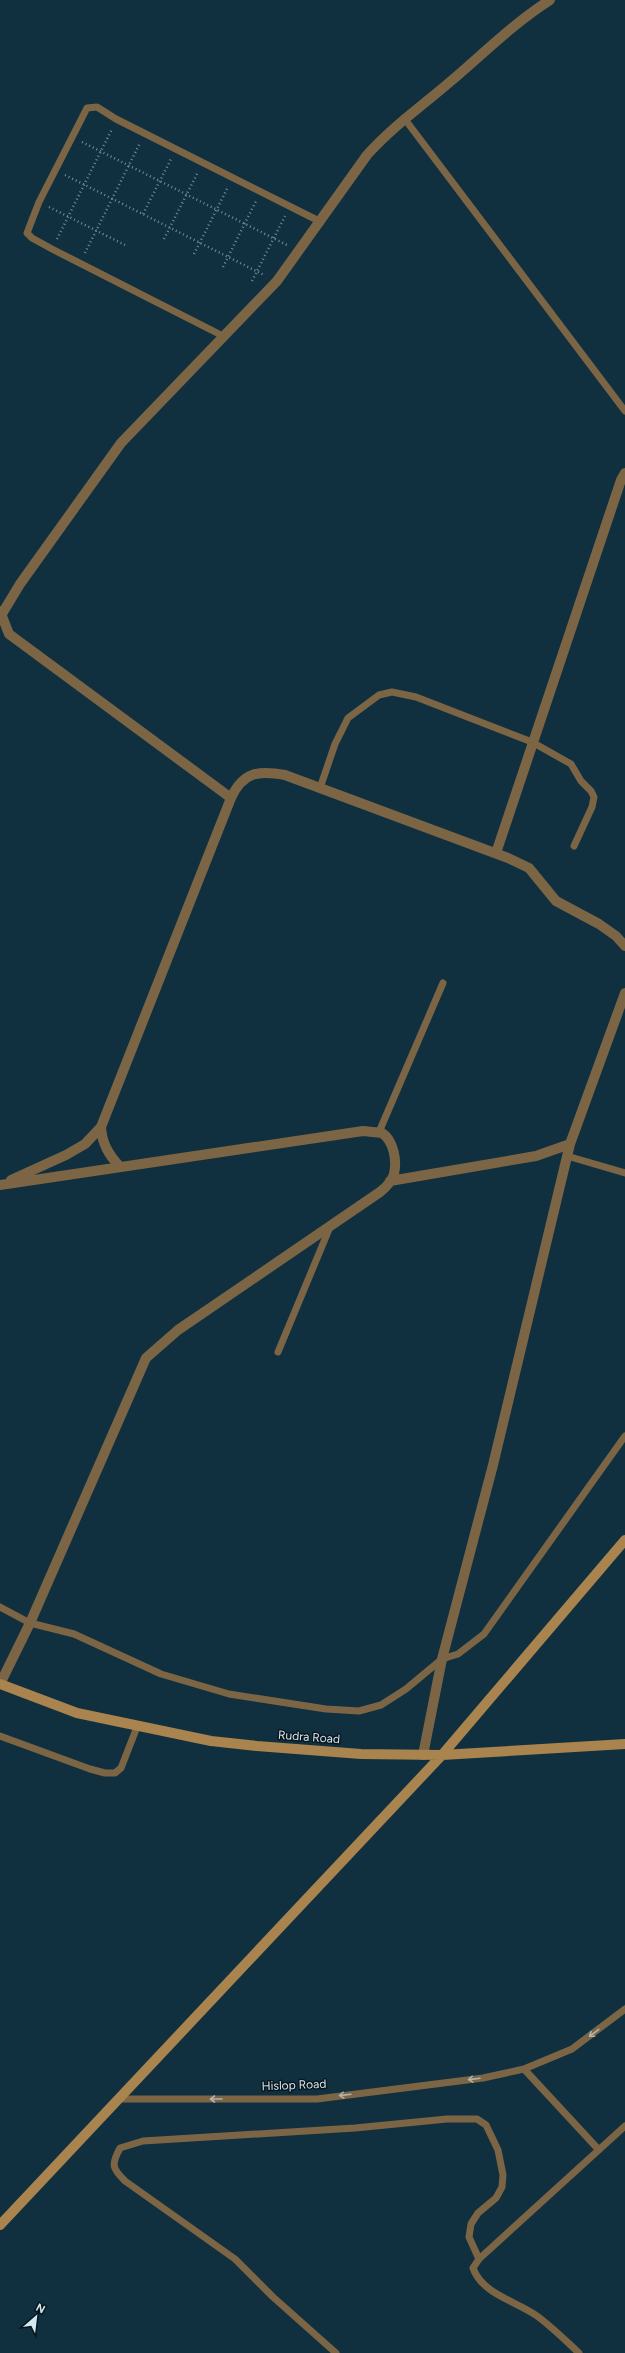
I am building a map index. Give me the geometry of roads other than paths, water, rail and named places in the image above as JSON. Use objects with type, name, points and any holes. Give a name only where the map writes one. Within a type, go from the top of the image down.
[{"type":"street","points":[[231,798],[9,634],[1,612],[121,443],[223,336],[277,282],[300,252],[367,156],[404,118],[451,81],[499,37],[550,0]]},
{"type":"street","points":[[496,853],[620,480],[625,473]]},
{"type":"street","points":[[0,1185],[85,1144],[101,1128],[231,798],[237,785],[255,773],[266,772],[285,775],[496,853],[529,868],[556,901],[599,924],[616,936],[625,946]]},
{"type":"street","points":[[423,1755],[442,1660],[493,1465],[570,1144],[625,993]]},
{"type":"street","points":[[101,1128],[102,1138],[110,1155],[120,1167]]},
{"type":"street","points":[[0,1185],[335,1135],[379,1132],[390,1140],[393,1151],[394,1175],[380,1192],[178,1330],[146,1358],[30,1623],[0,1684]]},
{"type":"street","points":[[390,1181],[536,1156],[570,1144]]},
{"type":"street","points":[[0,2226],[442,1755],[625,1540]]},
{"type":"street","name":"Rudra Road","points":[[0,1684],[77,1713],[211,1741],[257,1746],[361,1754],[442,1755],[625,1744]]},
{"type":"lane","points":[[223,336],[81,262],[52,249],[32,238],[27,233],[39,202],[84,112],[90,107],[97,108],[145,134],[321,222]]},
{"type":"lane","points":[[404,118],[625,411]]},
{"type":"lane","points":[[320,788],[335,744],[348,718],[379,695],[392,692],[416,697],[532,742],[571,764],[581,781],[592,791],[594,797],[592,807],[574,846]]},
{"type":"lane","points":[[379,1132],[443,983]]},
{"type":"lane","points":[[567,1156],[625,1173]]},
{"type":"lane","points":[[278,1352],[330,1227]]},
{"type":"lane","points":[[0,1607],[30,1623],[74,1634],[161,1674],[229,1694],[326,1709],[359,1711],[381,1705],[442,1660],[458,1654],[484,1634],[625,1436]]},
{"type":"lane","points":[[0,1736],[90,1769],[105,1773],[115,1773],[121,1768],[137,1726]]},
{"type":"lane","name":"Hislop Road","points":[[118,2099],[317,2099],[483,2078],[524,2069],[572,2050],[625,2009]]},
{"type":"lane","points":[[524,2069],[599,2150]]},
{"type":"lane","points":[[336,2353],[273,2297],[235,2259],[125,2181],[114,2171],[113,2163],[120,2148],[143,2141],[355,2128],[447,2118],[477,2119],[486,2125],[498,2150],[503,2175],[502,2187],[496,2198],[478,2213],[470,2224],[469,2237],[479,2259]]},
{"type":"lane","points":[[579,2353],[537,2316],[484,2285],[476,2277],[473,2268],[479,2259],[625,2126]]}]
